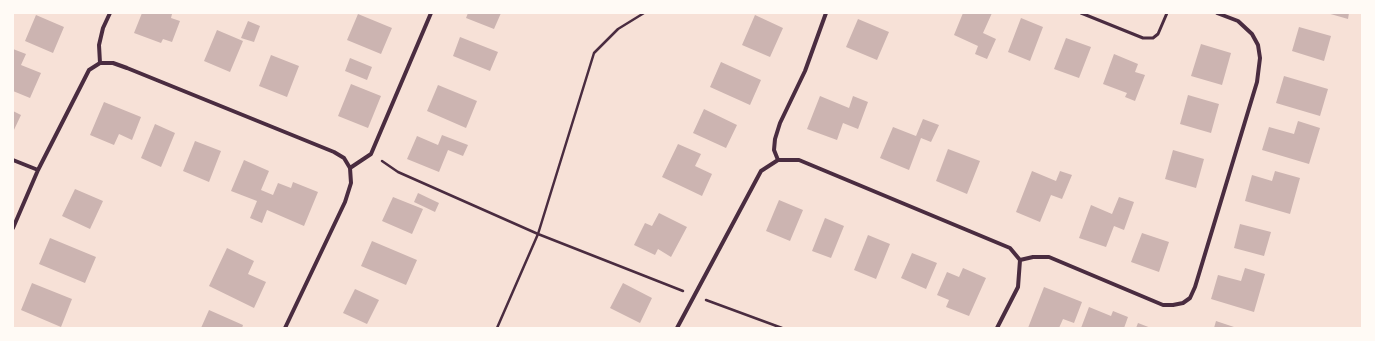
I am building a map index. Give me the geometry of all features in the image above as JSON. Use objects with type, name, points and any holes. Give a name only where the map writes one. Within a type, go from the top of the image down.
[{"type":"street","points":[[100,63],[99,45],[103,28],[110,13]]},
{"type":"street","points":[[350,168],[371,154],[431,13]]},
{"type":"street","points":[[778,160],[774,150],[775,139],[780,124],[805,71],[826,13]]},
{"type":"street","points":[[1020,260],[1033,257],[1049,257],[1163,305],[1173,306],[1183,303],[1190,298],[1196,288],[1254,90],[1260,58],[1258,45],[1252,34],[1238,21],[1217,13]]},
{"type":"street","points":[[13,228],[38,170],[89,70],[100,63],[113,63],[334,152],[344,158],[350,168],[351,183],[345,202],[285,328]]},
{"type":"street","points":[[13,160],[38,170]]},
{"type":"street","points":[[677,328],[761,171],[778,160],[799,160],[1010,248],[1020,260],[1018,287],[997,328]]},
{"type":"lane","points":[[1082,13],[1143,38],[1153,38],[1158,34],[1167,13]]},
{"type":"path","points":[[497,328],[538,234],[594,53],[618,29],[644,13]]},
{"type":"path","points":[[371,154],[398,172],[538,234],[694,296],[782,328]]},
{"type":"building","points":[[142,13],[170,13],[172,14],[171,18],[180,21],[172,42],[163,39],[161,43],[134,33]]},
{"type":"building","points":[[468,13],[501,13],[494,29],[466,18]]},
{"type":"building","points":[[963,13],[992,13],[983,33],[996,39],[987,59],[975,54],[978,46],[954,35]]},
{"type":"building","points":[[1327,13],[1349,13],[1348,19]]},
{"type":"building","points":[[358,14],[392,28],[381,54],[347,40]]},
{"type":"building","points":[[36,15],[64,27],[53,53],[25,41]]},
{"type":"building","points":[[755,15],[783,28],[770,57],[742,45]]},
{"type":"building","points":[[1021,18],[1043,27],[1030,61],[1008,52]]},
{"type":"building","points":[[858,19],[889,32],[877,60],[846,47]]},
{"type":"building","points":[[248,21],[260,26],[254,42],[241,38]]},
{"type":"building","points":[[1299,27],[1331,36],[1324,61],[1292,51]]},
{"type":"building","points":[[217,30],[243,41],[230,72],[204,61]]},
{"type":"building","points":[[460,37],[498,52],[490,71],[453,56]]},
{"type":"building","points":[[1066,38],[1091,47],[1079,78],[1054,69]]},
{"type":"building","points":[[1201,44],[1231,53],[1222,85],[1191,76]]},
{"type":"building","points":[[13,49],[26,54],[21,65],[41,73],[30,98],[13,91]]},
{"type":"building","points":[[1114,54],[1138,64],[1135,72],[1145,75],[1135,101],[1125,97],[1127,93],[1103,84]]},
{"type":"building","points":[[271,55],[299,66],[287,97],[259,86]]},
{"type":"building","points":[[350,58],[372,67],[367,80],[345,71]]},
{"type":"building","points":[[721,62],[761,80],[750,105],[710,87]]},
{"type":"building","points":[[1284,76],[1328,89],[1320,116],[1276,103]]},
{"type":"building","points":[[351,84],[381,96],[368,128],[338,116]]},
{"type":"building","points":[[438,85],[477,101],[466,128],[427,111]]},
{"type":"building","points":[[1188,95],[1219,104],[1211,133],[1180,124]]},
{"type":"building","points":[[820,96],[849,108],[853,96],[868,102],[858,129],[843,123],[837,140],[807,129]]},
{"type":"building","points":[[104,102],[141,117],[132,140],[119,134],[114,145],[90,135]]},
{"type":"building","points":[[704,109],[737,125],[726,148],[693,133]]},
{"type":"building","points":[[13,111],[21,115],[13,132]]},
{"type":"building","points":[[923,119],[939,125],[931,142],[921,138],[909,170],[880,158],[893,127],[916,136]]},
{"type":"building","points":[[1298,121],[1320,128],[1309,164],[1262,150],[1269,127],[1294,134]]},
{"type":"building","points":[[155,124],[175,133],[161,167],[141,158]]},
{"type":"building","points":[[442,135],[468,145],[463,156],[448,150],[439,172],[407,159],[417,136],[438,145]]},
{"type":"building","points":[[195,141],[221,151],[209,182],[183,171]]},
{"type":"building","points":[[678,144],[701,154],[695,166],[712,174],[702,196],[662,177]]},
{"type":"building","points":[[948,149],[980,161],[967,194],[936,181]]},
{"type":"building","points":[[1173,150],[1204,159],[1196,188],[1165,179]]},
{"type":"building","points":[[244,160],[269,171],[261,190],[273,195],[278,183],[291,188],[293,182],[318,192],[304,226],[267,210],[262,223],[250,218],[257,201],[231,191]]},
{"type":"building","points":[[1032,171],[1056,181],[1060,171],[1072,175],[1062,199],[1051,195],[1040,222],[1016,212]]},
{"type":"building","points":[[1275,171],[1300,178],[1290,214],[1245,201],[1252,175],[1272,181]]},
{"type":"building","points":[[75,189],[103,201],[90,229],[62,216]]},
{"type":"building","points":[[418,193],[439,203],[435,212],[414,202]]},
{"type":"building","points":[[393,197],[423,209],[412,234],[382,221]]},
{"type":"building","points":[[1119,197],[1134,202],[1124,230],[1114,226],[1106,247],[1079,238],[1091,205],[1112,214]]},
{"type":"building","points":[[779,200],[803,210],[790,241],[766,231]]},
{"type":"building","points":[[659,213],[687,227],[671,257],[658,249],[655,255],[634,245],[645,223],[652,226]]},
{"type":"building","points":[[825,218],[844,226],[831,258],[812,251]]},
{"type":"building","points":[[1240,224],[1271,232],[1264,256],[1234,248]]},
{"type":"building","points":[[1142,233],[1169,242],[1159,272],[1131,262]]},
{"type":"building","points":[[868,235],[890,244],[876,279],[854,270]]},
{"type":"building","points":[[50,238],[96,257],[85,283],[39,264]]},
{"type":"building","points":[[372,241],[417,260],[406,285],[361,266]]},
{"type":"building","points":[[227,248],[254,261],[248,274],[266,282],[254,308],[209,286]]},
{"type":"building","points":[[912,253],[937,263],[926,289],[901,278]]},
{"type":"building","points":[[963,268],[986,278],[969,316],[946,307],[949,300],[937,295],[947,272],[959,277]]},
{"type":"building","points":[[1245,268],[1265,274],[1254,312],[1211,299],[1218,275],[1241,281]]},
{"type":"building","points":[[32,283],[72,299],[61,327],[21,310]]},
{"type":"building","points":[[623,283],[652,298],[640,323],[610,308]]},
{"type":"building","points":[[1044,287],[1082,302],[1074,323],[1063,319],[1059,328],[1028,328]]},
{"type":"building","points":[[355,289],[379,300],[367,324],[343,313]]},
{"type":"building","points":[[1089,307],[1111,316],[1113,311],[1128,317],[1124,328],[1081,328]]},
{"type":"building","points":[[209,310],[243,325],[242,328],[201,328]]},
{"type":"building","points":[[1216,321],[1237,328],[1214,328]]},
{"type":"building","points":[[1138,323],[1151,328],[1136,328]]}]
